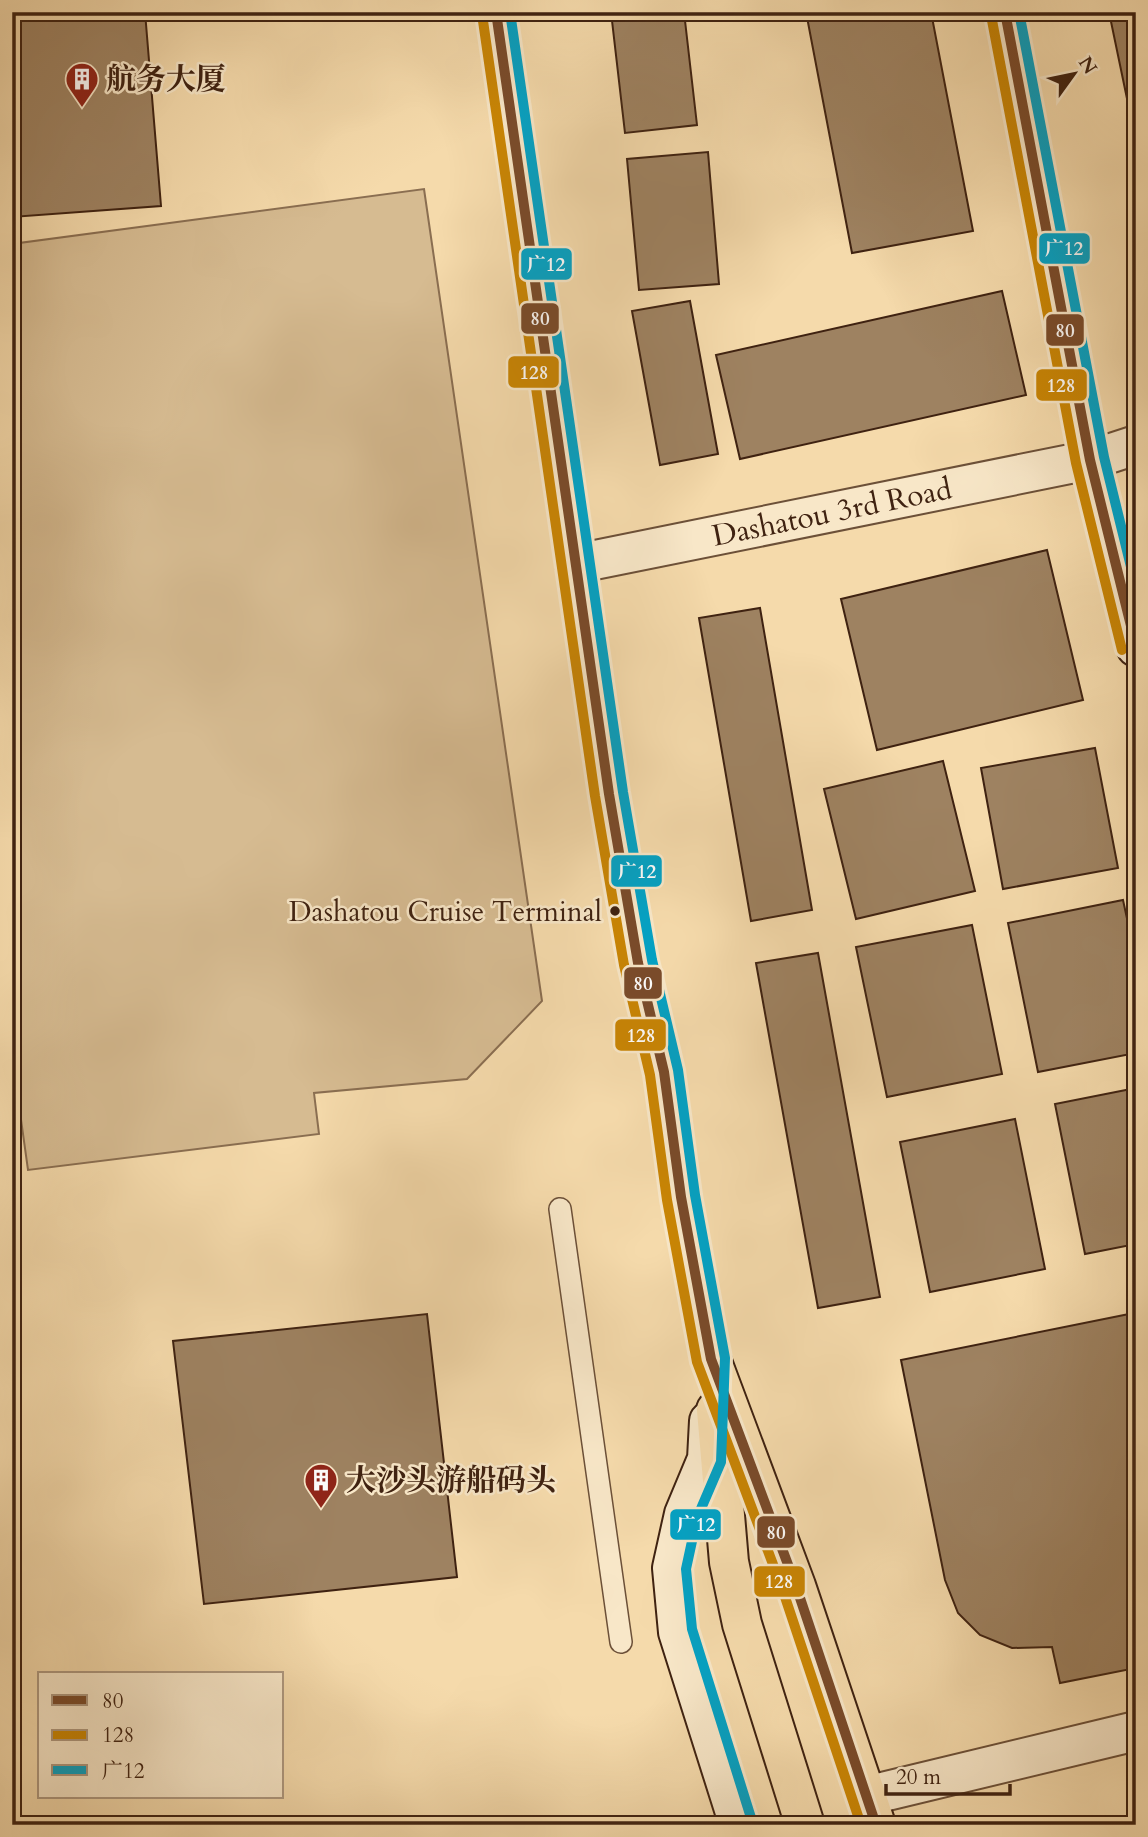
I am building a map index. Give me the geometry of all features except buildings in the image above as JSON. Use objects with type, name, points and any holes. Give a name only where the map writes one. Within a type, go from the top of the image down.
[{"type":"main road","points":[[496,12],[575,564],[627,900],[638,963],[664,1072],[681,1197],[711,1359],[729,1562],[742,1624],[805,1825]]},
{"type":"main road","points":[[1005,12],[1090,460],[1136,647]]},
{"type":"main road","name":"Dashatou 3rd Road","points":[[575,564],[1090,460],[1136,446]]},
{"type":"main road","name":"Dashatou 3rd Road","points":[[1090,460],[1136,461]]},
{"type":"main road","points":[[711,1359],[796,1586],[871,1810],[1136,1731]]},
{"type":"main road","points":[[711,1359],[707,1458],[684,1514],[672,1568],[678,1632],[739,1825]]},
{"type":"lane","points":[[560,1209],[621,1642]]},
{"type":"shaded area","points":[[424,189],[542,1001],[467,1079],[314,1093],[319,1134],[28,1170],[12,1055],[12,244]]},
{"type":"transit line","name":"80","points":[[496,12],[609,794],[638,963],[664,1072],[681,1197],[711,1359],[796,1586],[876,1825]]},
{"type":"transit line","name":"广12","points":[[510,12],[623,792],[652,960],[678,1070],[695,1195],[725,1358],[721,1462],[697,1518],[686,1569],[692,1629],[752,1821]]},
{"type":"transit line","name":"80","points":[[1005,12],[1090,460],[1136,646]]},
{"type":"transit line","name":"广12","points":[[1019,12],[1104,457],[1136,587]]},
{"type":"transit line","name":"128","points":[[482,14],[595,796],[624,965],[650,1075],[667,1200],[697,1362],[783,1591],[861,1825]]},
{"type":"transit line","name":"128","points":[[991,15],[1076,463],[1122,650]]},
{"type":"place","name":"航务大厦","points":[[82,109]]},
{"type":"place","name":"Dashatou Cruise Terminal","points":[[615,911]]},
{"type":"place","name":"大沙头游船码头","points":[[321,1510]]}]
